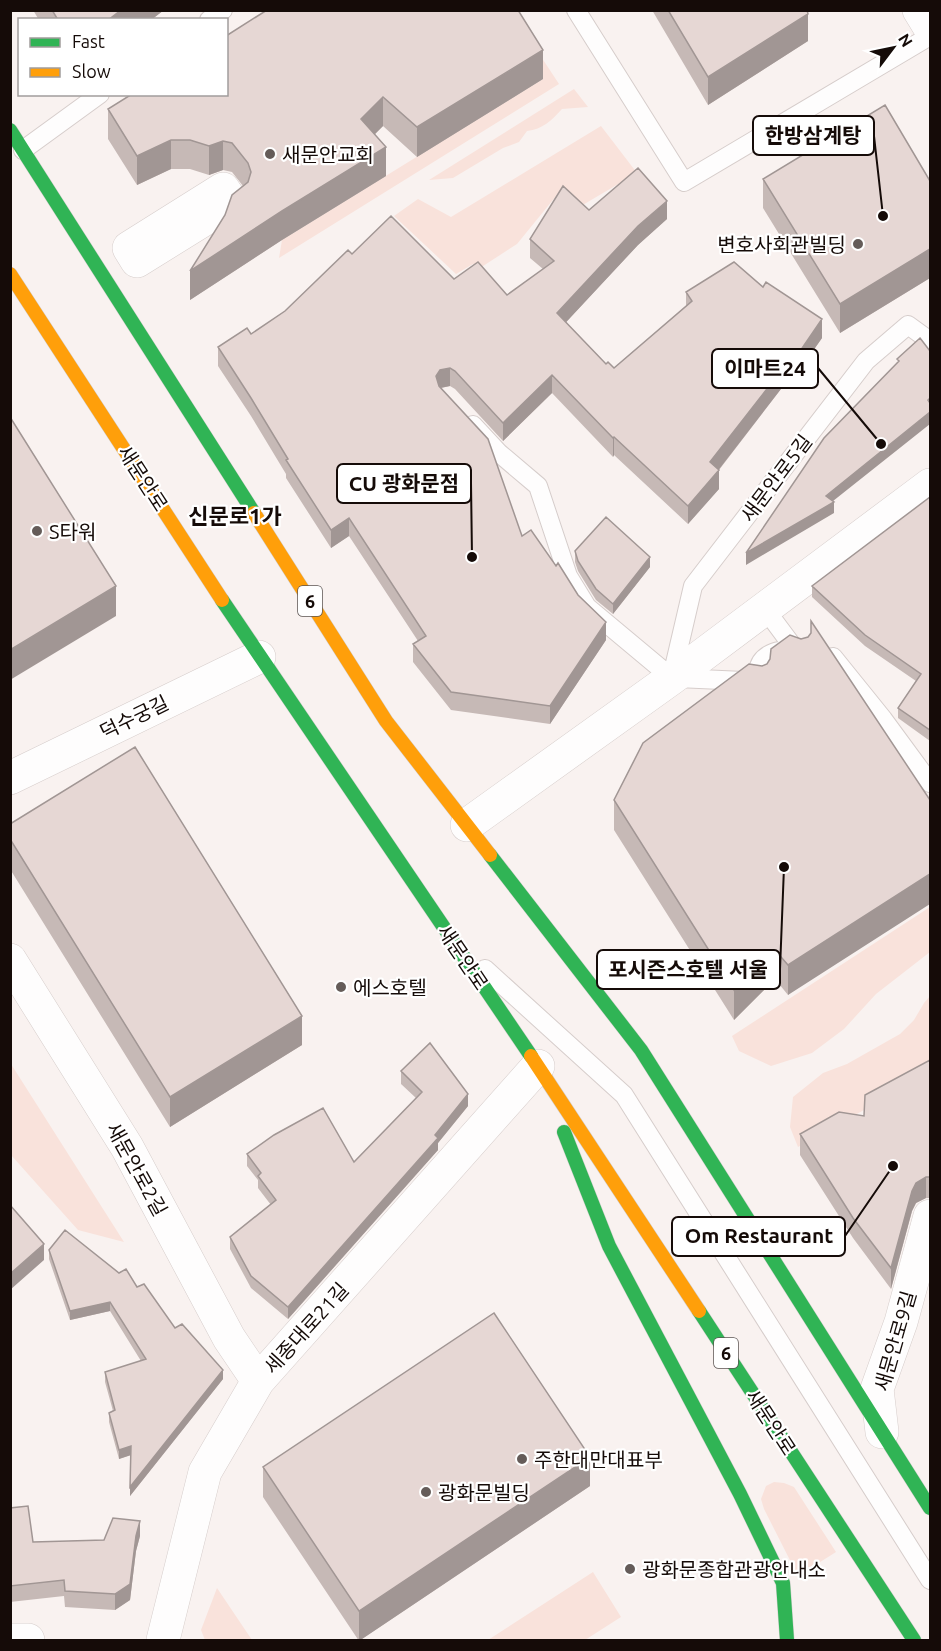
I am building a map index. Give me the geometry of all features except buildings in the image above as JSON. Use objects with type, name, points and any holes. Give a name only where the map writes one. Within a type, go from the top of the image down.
[{"type":"main road","name":"6","points":[[10,130],[386,721],[641,1050],[930,1508]]},
{"type":"main road","name":"새문안로","points":[[10,274],[259,657],[538,1066],[914,1641]]},
{"type":"main road","points":[[538,1066],[609,1246],[740,1494],[783,1583],[787,1641]]},
{"type":"street","points":[[920,10],[930,28]]},
{"type":"street","points":[[467,825],[672,678],[930,485]]},
{"type":"street","name":"덕수궁길","points":[[10,778],[259,657]]},
{"type":"street","name":"새문안로2길","points":[[10,960],[127,1147],[229,1338],[258,1381]]},
{"type":"street","name":"세종대로21길","points":[[163,1641],[205,1472],[258,1381],[538,1066]]},
{"type":"street","name":"새문안로9길","points":[[882,1432],[878,1389],[901,1322],[930,1216]]},
{"type":"street","points":[[10,1640],[28,1641]]},
{"type":"lane","points":[[576,10],[684,182],[930,36]]},
{"type":"lane","points":[[23,150],[97,96]]},
{"type":"lane","name":"새문안로5길","points":[[672,678],[693,586],[866,361],[908,325],[930,341]]},
{"type":"lane","points":[[462,413],[499,453],[538,486],[568,576],[587,607],[672,678],[744,681],[760,685],[758,670],[760,664],[769,655],[778,650],[786,650],[801,658],[765,609]]},
{"type":"lane","points":[[824,646],[837,674],[930,783]]},
{"type":"lane","points":[[450,937],[624,1095],[930,1580]]},
{"type":"shaded area","points":[[511,11],[559,84],[279,258],[282,240],[543,79]]},
{"type":"shaded area","points":[[574,89],[588,107],[562,109],[546,124],[527,131],[519,142],[503,148],[453,178],[429,180]]},
{"type":"shaded area","points":[[601,126],[637,173],[581,206],[561,190],[517,244],[480,268],[473,264],[456,274],[394,216],[418,199],[451,217]]},
{"type":"shaded area","points":[[930,907],[930,952],[876,994],[844,1029],[812,1053],[771,1066],[739,1051],[732,1036]]},
{"type":"shaded area","points":[[930,996],[930,1073],[798,1147],[790,1127],[793,1097],[823,1073],[847,1064],[900,1034],[914,1020]]},
{"type":"shaded area","points":[[11,1064],[124,1242],[78,1230],[11,1155]]},
{"type":"shaded area","points":[[774,1482],[794,1487],[836,1552],[798,1576],[761,1499],[766,1486]]},
{"type":"shaded area","points":[[593,1572],[621,1617],[585,1640],[488,1640]]},
{"type":"shaded area","points":[[217,1588],[252,1640],[205,1640],[201,1630]]},
{"type":"traffic: fast","points":[[10,130],[254,513]]},
{"type":"traffic: fast","points":[[222,600],[531,1056]]},
{"type":"traffic: fast","points":[[490,855],[641,1050],[930,1508]]},
{"type":"traffic: fast","points":[[564,1132],[609,1246],[740,1494],[783,1583],[787,1640]]},
{"type":"traffic: fast","points":[[699,1311],[914,1640]]},
{"type":"traffic: slow","points":[[10,274],[222,600]]},
{"type":"traffic: slow","points":[[254,513],[386,721],[490,855]]},
{"type":"traffic: slow","points":[[531,1056],[699,1311]]},
{"type":"place","name":"새문안교회","points":[[270,154]]},
{"type":"place","name":"한방삼계탕","points":[[883,216]]},
{"type":"place","name":"변호사회관빌딩","points":[[858,244]]},
{"type":"place","name":"이마트24","points":[[881,444]]},
{"type":"place","name":"S타워","points":[[37,531]]},
{"type":"place","name":"CU 광화문점","points":[[472,557]]},
{"type":"place","name":"포시즌스호텔 서울","points":[[784,867]]},
{"type":"place","name":"에스호텔","points":[[341,987]]},
{"type":"place","name":"Om Restaurant","points":[[893,1166]]},
{"type":"place","name":"주한대만대표부","points":[[522,1459]]},
{"type":"place","name":"광화문빌딩","points":[[426,1492]]},
{"type":"place","name":"광화문종합관광안내소","points":[[630,1569]]},
{"type":"district","name":"신문로1가","points":[[235,515]]}]
